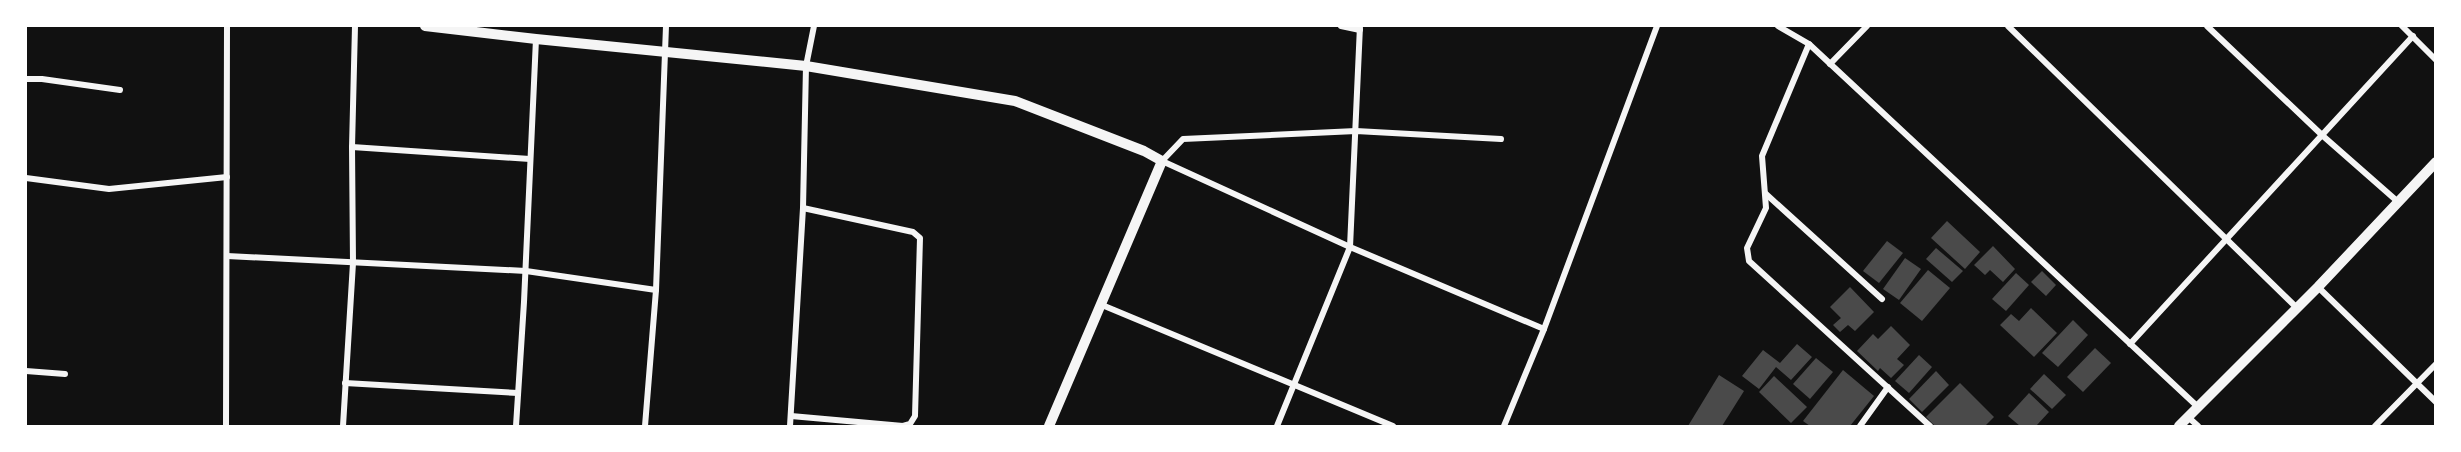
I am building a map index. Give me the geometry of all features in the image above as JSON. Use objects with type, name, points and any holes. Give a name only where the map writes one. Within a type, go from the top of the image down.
[{"type":"street","points":[[226,426],[227,26]]},
{"type":"street","points":[[343,426],[352,263],[355,26]]},
{"type":"street","points":[[425,26],[806,66],[1016,101],[1162,160],[1350,247],[1544,329]]},
{"type":"street","points":[[645,426],[656,290],[663,51],[666,26]]},
{"type":"street","points":[[790,426],[803,208],[806,66],[814,26]]},
{"type":"street","points":[[1277,426],[1350,247],[1360,28],[1341,26]]},
{"type":"street","points":[[1504,426],[1544,329],[1657,26]]},
{"type":"street","points":[[1778,26],[1809,44],[2198,407]]},
{"type":"street","points":[[1830,64],[1867,26]]},
{"type":"street","points":[[2008,26],[2297,308]]},
{"type":"street","points":[[2207,26],[2323,136],[2397,201]]},
{"type":"street","points":[[2402,26],[2436,60]]},
{"type":"street","points":[[2130,344],[2413,36]]},
{"type":"street","points":[[516,426],[526,271],[536,39]]},
{"type":"street","points":[[1809,44],[1762,156],[1762,176],[1767,208],[1747,248],[1749,261],[1930,426]]},
{"type":"street","points":[[26,79],[42,79],[120,90]]},
{"type":"street","points":[[1049,426],[1162,160],[1183,139],[1356,131],[1501,139]]},
{"type":"street","points":[[352,147],[530,159]]},
{"type":"street","points":[[2179,426],[2318,287],[2436,162]]},
{"type":"street","points":[[26,178],[109,189],[228,177]]},
{"type":"street","points":[[1766,194],[1882,299]]},
{"type":"street","points":[[791,416],[903,426],[909,424],[915,416],[920,238],[913,232],[803,208]]},
{"type":"street","points":[[227,256],[526,271],[656,290]]},
{"type":"street","points":[[2318,287],[2436,402]]},
{"type":"street","points":[[1102,305],[1393,426]]},
{"type":"street","points":[[2375,426],[2436,363]]},
{"type":"street","points":[[26,371],[65,374]]},
{"type":"street","points":[[345,383],[518,393]]},
{"type":"street","points":[[1860,426],[1888,387]]},
{"type":"street","points":[[2188,417],[2199,426]]},
{"type":"building","points":[[1947,221],[1980,252],[1965,269],[1931,238]]},
{"type":"building","points":[[1887,241],[1903,253],[1879,283],[1863,271]]},
{"type":"building","points":[[1993,246],[2015,269],[2003,282],[1990,270],[1985,275],[1974,265]]},
{"type":"building","points":[[1936,248],[1963,271],[1952,282],[1926,259]]},
{"type":"building","points":[[1905,258],[1921,269],[1899,300],[1883,289]]},
{"type":"building","points":[[1928,270],[1950,288],[1922,321],[1900,303]]},
{"type":"building","points":[[2042,271],[2056,285],[2046,296],[2031,282]]},
{"type":"building","points":[[2016,273],[2029,285],[2006,311],[1992,299]]},
{"type":"building","points":[[1850,287],[1874,312],[1855,331],[1848,325],[1840,332],[1833,325],[1841,318],[1830,307]]},
{"type":"building","points":[[2031,308],[2057,333],[2034,357],[2000,325],[2011,314],[2019,321]]},
{"type":"building","points":[[2073,320],[2088,335],[2058,367],[2042,353]]},
{"type":"building","points":[[1891,326],[1910,345],[1897,359],[1904,365],[1891,378],[1880,368],[1878,371],[1857,351],[1873,334],[1878,339]]},
{"type":"building","points":[[1797,344],[1812,357],[1791,380],[1776,367],[1759,389],[1742,376],[1763,350],[1780,363]]},
{"type":"building","points":[[2095,348],[2111,363],[2083,392],[2067,377]]},
{"type":"building","points":[[1919,355],[1932,367],[1909,393],[1895,381]]},
{"type":"building","points":[[1816,358],[1833,372],[1810,399],[1793,384]]},
{"type":"building","points":[[1843,370],[1874,396],[1850,426],[1810,426],[1803,421]]},
{"type":"building","points":[[1936,371],[1949,385],[1922,412],[1909,399]]},
{"type":"building","points":[[2044,374],[2066,395],[2052,409],[2030,389]]},
{"type":"building","points":[[1719,375],[1744,391],[1722,426],[1688,426]]},
{"type":"building","points":[[1774,376],[1807,407],[1791,423],[1759,392]]},
{"type":"building","points":[[1960,383],[1994,417],[1985,426],[1935,426],[1926,417]]},
{"type":"building","points":[[2029,393],[2049,412],[2036,426],[2020,426],[2008,416]]}]
